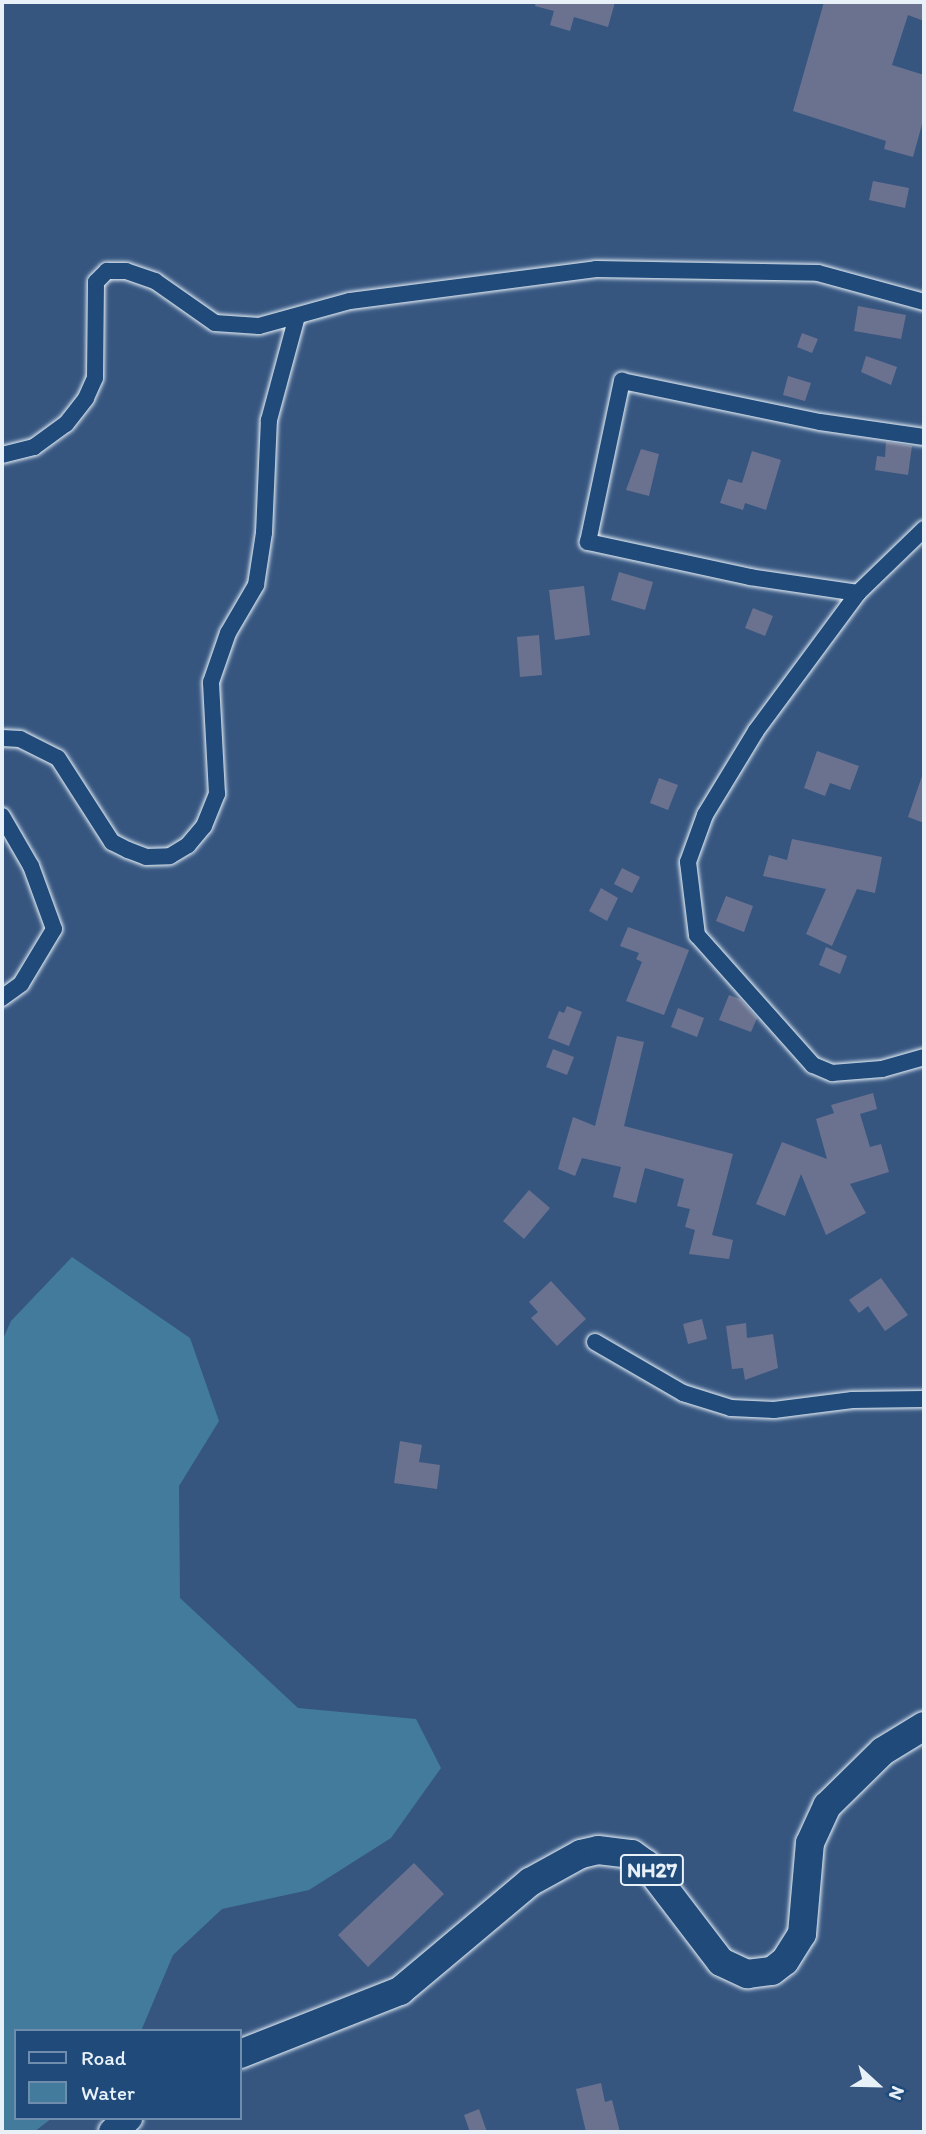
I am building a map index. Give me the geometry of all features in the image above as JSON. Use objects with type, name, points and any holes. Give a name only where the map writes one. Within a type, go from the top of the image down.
[{"type":"highway","name":"NH27","points":[[242,2053],[400,1991],[530,1882],[581,1854],[598,1850],[632,1854],[646,1864],[721,1962],[747,1975],[772,1971],[785,1961],[802,1934],[810,1843],[827,1805],[883,1751],[924,1726]]},
{"type":"highway","points":[[113,2132],[126,2120]]},
{"type":"street","points":[[2,455],[34,447],[66,424],[86,397],[95,377],[96,282],[107,271],[126,271],[155,281],[215,323],[259,327],[296,320],[350,302],[596,269],[818,273],[924,302]]},
{"type":"street","points":[[2,738],[20,739],[58,758],[112,842],[128,850],[146,857],[170,856],[188,845],[204,826],[217,783],[211,681],[228,633],[256,585],[264,533],[269,419],[296,320]]},
{"type":"street","points":[[858,593],[750,577],[588,542],[622,381],[820,422],[924,438]]},
{"type":"street","points":[[924,529],[858,593],[756,731],[705,816],[688,862],[688,889],[697,935],[813,1065],[832,1073],[882,1069],[924,1057]]},
{"type":"street","points":[[2,816],[31,866],[54,929],[20,984],[2,998]]},
{"type":"street","points":[[595,1342],[682,1393],[731,1408],[774,1410],[852,1400],[924,1399]]},
{"type":"water","points":[[72,1257],[190,1338],[219,1421],[179,1486],[180,1598],[298,1708],[416,1719],[441,1768],[391,1838],[309,1890],[222,1909],[173,1955],[142,2029],[14,2029],[14,2120],[49,2120],[34,2132],[2,2132],[2,1341],[11,1321]]},
{"type":"building","points":[[536,2],[615,2],[608,27],[574,17],[570,31],[550,25],[554,11],[535,6]]},
{"type":"building","points":[[824,2],[924,2],[924,21],[908,15],[892,65],[924,75],[924,117],[913,157],[884,149],[886,141],[793,111]]},
{"type":"building","points":[[873,181],[909,188],[905,208],[869,200]]},
{"type":"building","points":[[858,306],[906,315],[901,339],[854,331]]},
{"type":"building","points":[[802,333],[818,339],[812,353],[797,347]]},
{"type":"building","points":[[866,356],[897,367],[891,385],[861,372]]},
{"type":"building","points":[[788,376],[811,383],[805,401],[783,395]]},
{"type":"building","points":[[886,442],[912,446],[908,475],[875,470],[877,456],[885,457]]},
{"type":"building","points":[[641,449],[659,454],[649,496],[626,490]]},
{"type":"building","points":[[752,451],[781,460],[766,510],[745,503],[743,510],[720,503],[728,479],[742,483]]},
{"type":"building","points":[[619,572],[653,582],[645,610],[611,600]]},
{"type":"building","points":[[584,586],[590,635],[555,640],[549,590]]},
{"type":"building","points":[[753,608],[773,616],[765,636],[745,628]]},
{"type":"building","points":[[539,635],[542,675],[520,677],[517,637]]},
{"type":"building","points":[[817,751],[859,766],[850,790],[830,783],[825,796],[804,788]]},
{"type":"building","points":[[924,776],[924,823],[908,817]]},
{"type":"building","points":[[659,778],[678,785],[668,810],[650,803]]},
{"type":"building","points":[[792,839],[882,857],[875,893],[857,889],[832,946],[806,934],[826,889],[763,876],[769,855],[787,860]]},
{"type":"building","points":[[622,868],[640,877],[632,893],[614,884]]},
{"type":"building","points":[[601,888],[618,898],[607,921],[589,911]]},
{"type":"building","points":[[726,896],[753,906],[744,932],[716,921]]},
{"type":"building","points":[[628,927],[689,950],[664,1015],[626,1001],[642,962],[636,959],[639,953],[620,946]]},
{"type":"building","points":[[826,947],[847,956],[840,974],[819,965]]},
{"type":"building","points":[[729,995],[740,999],[757,1018],[751,1032],[719,1020]]},
{"type":"building","points":[[567,1006],[582,1012],[569,1046],[548,1038],[559,1011],[564,1013]]},
{"type":"building","points":[[678,1008],[704,1018],[697,1037],[671,1027]]},
{"type":"building","points":[[617,1036],[644,1042],[624,1126],[733,1154],[712,1235],[733,1240],[729,1259],[689,1254],[695,1230],[685,1227],[690,1209],[677,1206],[684,1179],[645,1168],[636,1203],[613,1197],[621,1167],[582,1158],[575,1176],[558,1169],[573,1117],[595,1126]]},
{"type":"building","points":[[553,1049],[574,1057],[567,1075],[546,1067]]},
{"type":"building","points":[[873,1093],[877,1109],[860,1114],[870,1147],[881,1144],[889,1172],[850,1184],[866,1213],[826,1235],[801,1174],[785,1216],[756,1204],[782,1142],[827,1159],[816,1119],[834,1113],[831,1105]]},
{"type":"building","points":[[529,1190],[550,1208],[524,1239],[503,1221]]},
{"type":"building","points":[[881,1278],[908,1315],[885,1331],[868,1306],[859,1313],[849,1300]]},
{"type":"building","points":[[551,1281],[586,1319],[557,1346],[531,1318],[538,1312],[529,1302]]},
{"type":"building","points":[[702,1319],[707,1339],[688,1344],[683,1324]]},
{"type":"building","points":[[746,1323],[747,1338],[773,1334],[778,1368],[745,1380],[743,1368],[732,1369],[726,1326]]},
{"type":"building","points":[[400,1441],[422,1445],[419,1462],[440,1465],[437,1489],[394,1483]]},
{"type":"building","points":[[414,1863],[444,1894],[368,1967],[338,1935]]},
{"type":"building","points":[[601,2083],[605,2102],[612,2100],[620,2132],[586,2132],[576,2089]]},
{"type":"building","points":[[479,2109],[487,2132],[470,2132],[464,2115]]}]
